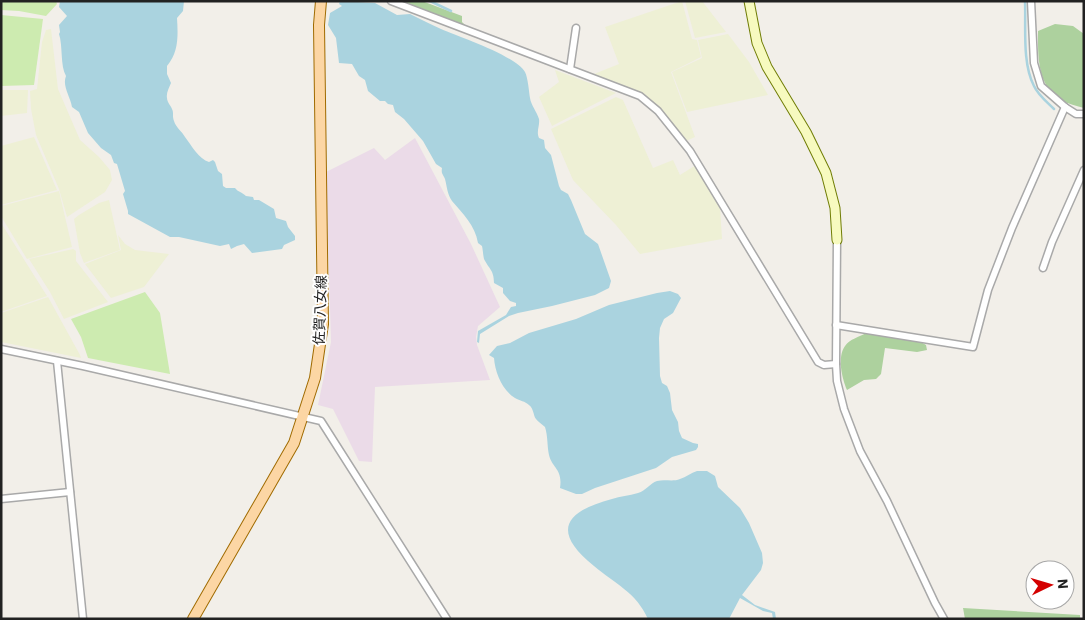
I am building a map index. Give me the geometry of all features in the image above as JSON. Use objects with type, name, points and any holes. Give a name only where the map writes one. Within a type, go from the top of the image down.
[{"type":"main road","name":"佐賀八女線","points":[[193,619],[278,474],[294,443],[315,378],[323,324],[319,25],[321,1]]},
{"type":"street","points":[[391,1],[640,96],[658,110],[690,151],[818,362],[824,365],[836,364]]},
{"type":"street","points":[[749,1],[757,43],[767,67],[806,132],[826,173],[835,208],[837,240],[836,364],[837,381],[844,409],[860,451],[887,501],[944,619]]},
{"type":"street","points":[[1031,1],[1034,63],[1041,86],[1065,107],[1076,114],[1084,114]]},
{"type":"street","points":[[570,69],[576,28]]},
{"type":"street","points":[[836,325],[973,347],[988,290],[1012,228],[1065,107]]},
{"type":"street","points":[[1043,268],[1052,242],[1084,170]]},
{"type":"street","points":[[1,349],[57,361],[84,362],[320,421],[447,619]]},
{"type":"street","points":[[57,361],[82,619]]},
{"type":"street","points":[[1,499],[70,492]]},
{"type":"shaded area","points":[[415,138],[471,244],[500,307],[478,326],[476,337],[477,345],[490,380],[375,387],[372,462],[359,461],[333,409],[318,405],[331,342],[326,172],[374,148],[385,160]]},
{"type":"green space","points":[[1,1],[56,1],[57,4],[46,16],[1,10]]},
{"type":"green space","points":[[398,1],[422,1],[462,16],[462,22],[466,26]]},
{"type":"green space","points":[[682,1],[692,39],[697,40],[701,57],[671,72],[695,137],[686,141],[649,102],[633,89],[589,76],[619,64],[605,27]]},
{"type":"green space","points":[[685,1],[702,1],[726,32],[695,38]]},
{"type":"green space","points":[[1,15],[43,19],[34,85],[1,86]]},
{"type":"green space","points":[[1055,24],[1073,26],[1084,34],[1084,108],[1061,100],[1047,87],[1043,79],[1040,70],[1038,31]]},
{"type":"green space","points":[[51,29],[58,89],[80,140],[110,170],[112,180],[105,192],[67,217],[59,189],[36,135],[31,109],[30,91],[37,89],[42,42],[46,30]]},
{"type":"green space","points":[[728,34],[749,62],[768,95],[687,112],[672,72],[702,58],[698,40]]},
{"type":"green space","points":[[555,70],[616,93],[552,126],[539,97],[559,82]]},
{"type":"green space","points":[[1,90],[28,90],[27,113],[1,116]]},
{"type":"green space","points":[[616,97],[623,100],[653,168],[673,160],[680,175],[696,165],[720,207],[722,239],[640,254],[616,225],[573,180],[551,129]]},
{"type":"green space","points":[[34,137],[57,190],[1,205],[1,146]]},
{"type":"green space","points":[[59,191],[72,247],[27,259],[1,216],[1,206]]},
{"type":"green space","points":[[109,200],[120,250],[84,263],[80,253],[74,219],[99,203]]},
{"type":"green space","points":[[1,223],[47,296],[1,312]]},
{"type":"green space","points":[[118,235],[125,244],[135,250],[169,254],[144,287],[111,298],[85,264],[121,250]]},
{"type":"green space","points":[[73,249],[76,251],[76,261],[108,302],[64,319],[50,292],[29,259]]},
{"type":"green space","points":[[145,292],[160,313],[170,374],[88,358],[81,337],[71,319]]},
{"type":"green space","points":[[48,297],[81,358],[1,342],[1,313]]},
{"type":"green space","points":[[866,333],[919,341],[926,345],[927,350],[917,352],[885,348],[881,374],[876,379],[864,380],[847,390],[843,380],[841,356],[849,342]]},
{"type":"green space","points":[[963,608],[1080,615],[1080,619],[965,619]]},
{"type":"water","points":[[60,1],[184,1],[183,11],[177,18],[176,49],[167,66],[167,74],[171,83],[167,92],[167,99],[173,110],[175,123],[199,155],[209,162],[213,160],[215,162],[218,171],[222,174],[223,186],[235,188],[246,196],[253,197],[254,200],[259,200],[274,209],[276,218],[286,221],[295,236],[295,240],[284,245],[282,249],[252,253],[244,244],[231,249],[229,244],[220,246],[179,237],[170,237],[128,214],[123,194],[125,191],[117,164],[114,163],[111,155],[101,148],[88,133],[79,112],[72,107],[65,84],[66,76],[59,34],[59,25],[67,16],[59,7]]},
{"type":"water","points":[[340,1],[375,3],[397,15],[410,14],[499,53],[520,66],[525,72],[531,101],[539,119],[539,138],[544,140],[545,148],[551,155],[559,186],[561,190],[568,194],[585,234],[598,244],[611,281],[609,288],[595,295],[509,316],[480,334],[479,343],[477,342],[478,331],[506,315],[511,307],[516,306],[516,303],[510,301],[503,293],[503,288],[494,283],[492,272],[484,259],[482,246],[478,243],[468,220],[450,198],[442,168],[436,164],[423,141],[404,119],[395,112],[393,105],[380,101],[368,91],[365,80],[359,76],[352,64],[339,63],[336,38],[328,25],[330,13],[342,6],[339,4]]},
{"type":"water","points":[[670,291],[678,294],[681,298],[673,313],[664,319],[660,328],[660,376],[662,383],[667,386],[670,393],[672,410],[678,422],[682,438],[698,444],[698,447],[696,450],[672,457],[656,468],[582,494],[576,494],[560,488],[559,473],[549,455],[545,427],[536,419],[529,405],[510,395],[506,390],[498,375],[494,358],[489,355],[497,346],[510,343],[529,333],[576,319],[609,305]]},
{"type":"water","points":[[697,471],[707,471],[715,476],[718,487],[740,508],[749,523],[762,553],[763,563],[761,570],[742,595],[755,605],[775,612],[776,619],[773,619],[772,613],[763,611],[740,598],[729,619],[648,619],[631,595],[594,566],[572,543],[568,533],[569,525],[574,517],[583,510],[595,504],[641,492],[657,481],[677,480]]},
{"type":"waterway","points":[[430,1],[451,11]]},
{"type":"waterway","points":[[1025,1],[1026,56],[1030,77],[1038,92],[1054,109]]}]
